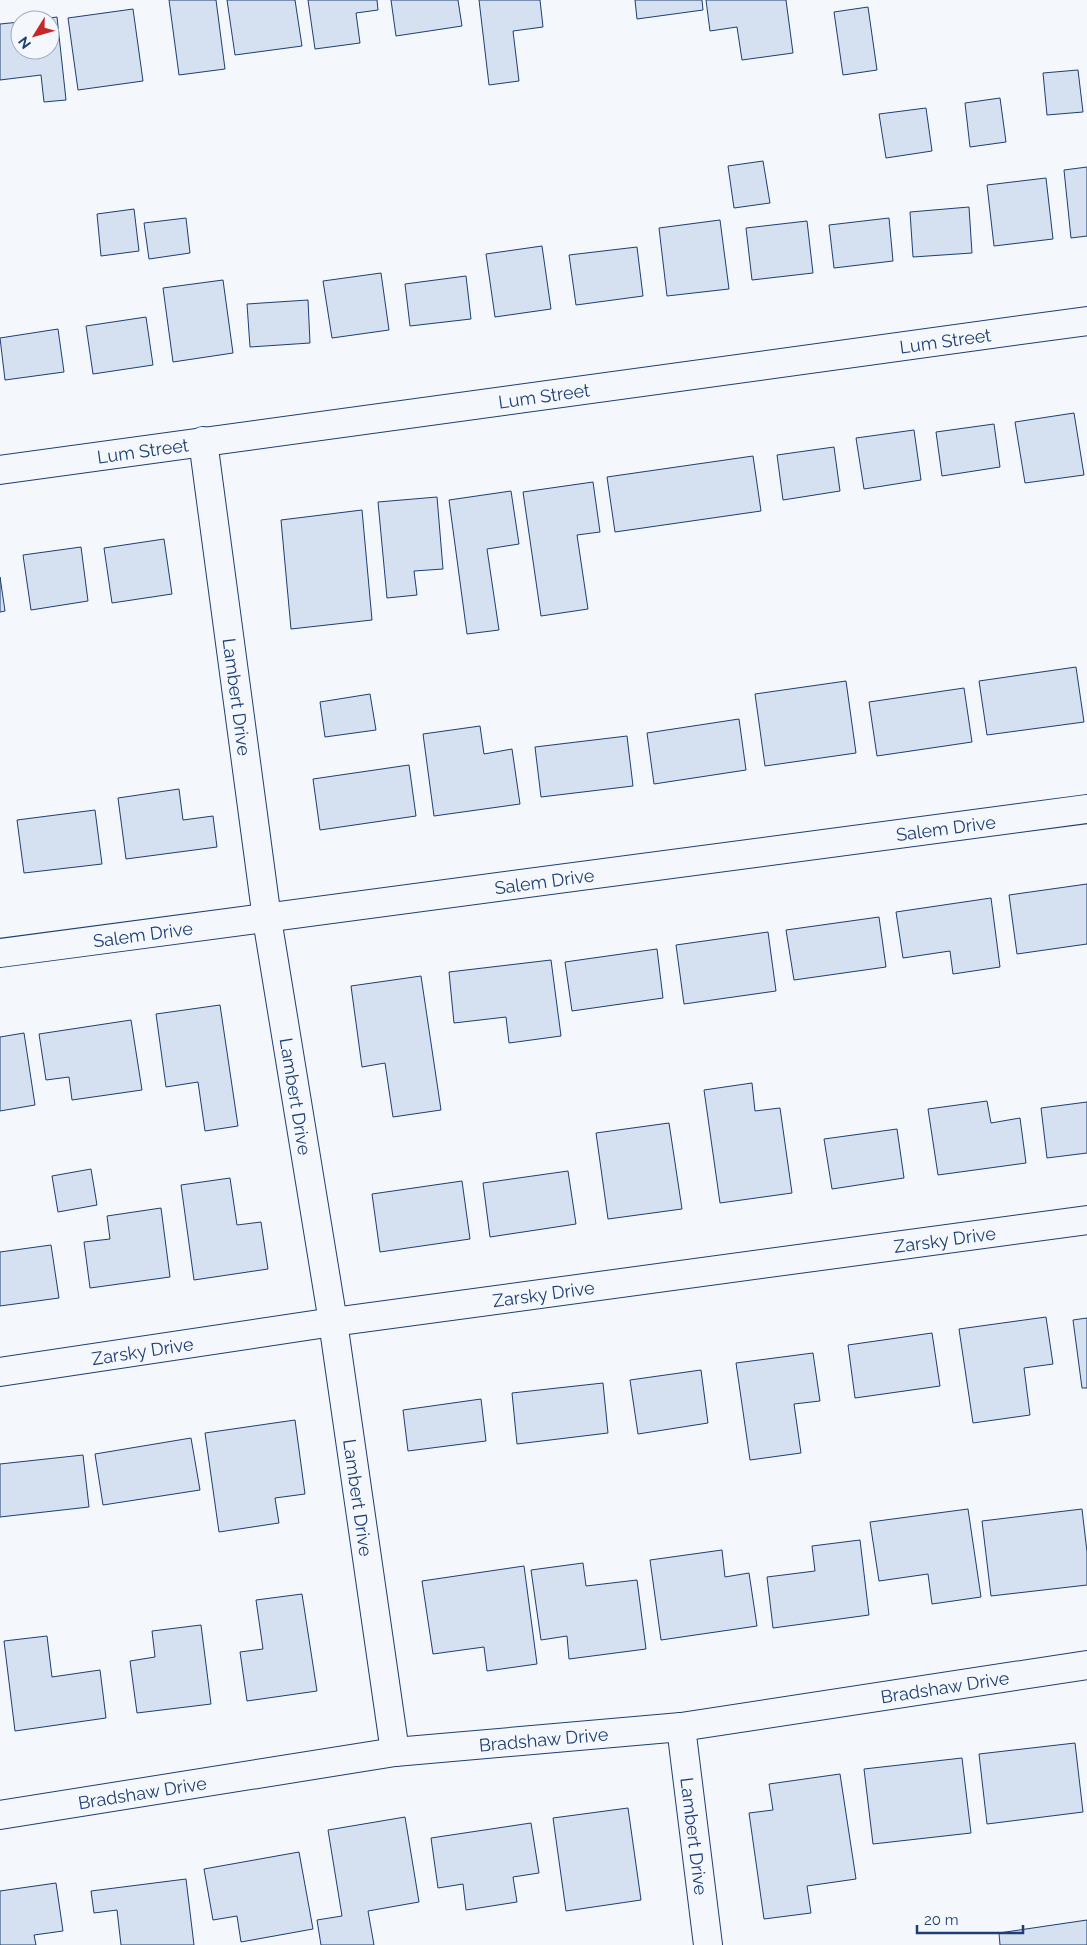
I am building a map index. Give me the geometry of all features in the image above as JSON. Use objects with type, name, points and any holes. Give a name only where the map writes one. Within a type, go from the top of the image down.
[{"type":"street","name":"Lum Street","points":[[0,470],[1087,321]]},
{"type":"street","name":"Lambert Drive","points":[[203,441],[267,919],[333,1322],[395,1752]]},
{"type":"street","name":"Salem Drive","points":[[0,954],[1087,809]]},
{"type":"street","name":"Zarsky Drive","points":[[0,1372],[333,1322],[1087,1220]]},
{"type":"street","name":"Bradshaw Drive","points":[[0,1815],[395,1752],[681,1727],[1087,1665]]},
{"type":"street","name":"Lambert Drive","points":[[681,1727],[708,1945]]},
{"type":"building","points":[[169,0],[216,0],[225,69],[179,75]]},
{"type":"building","points":[[227,0],[295,0],[302,46],[235,55]]},
{"type":"building","points":[[308,0],[377,0],[378,10],[356,13],[360,43],[315,49]]},
{"type":"building","points":[[391,0],[458,0],[462,26],[396,36]]},
{"type":"building","points":[[479,0],[540,0],[543,27],[513,31],[519,81],[489,85]]},
{"type":"building","points":[[635,0],[702,0],[703,10],[637,19]]},
{"type":"building","points":[[706,0],[786,0],[793,53],[742,60],[737,27],[710,31]]},
{"type":"building","points":[[868,7],[877,70],[843,75],[834,12]]},
{"type":"building","points":[[133,9],[143,81],[78,90],[68,18]]},
{"type":"building","points":[[10,23],[10,60],[60,60],[60,45],[66,100],[44,102],[41,75],[0,80],[0,24]]},
{"type":"building","points":[[1078,70],[1083,112],[1047,115],[1043,73]]},
{"type":"building","points":[[1000,98],[1006,142],[970,147],[965,103]]},
{"type":"building","points":[[926,108],[932,151],[886,158],[879,114]]},
{"type":"building","points":[[763,161],[770,203],[734,208],[728,166]]},
{"type":"building","points":[[1087,167],[1087,236],[1071,238],[1064,170]]},
{"type":"building","points":[[1046,178],[1053,239],[994,246],[987,185]]},
{"type":"building","points":[[969,207],[972,253],[913,257],[910,212]]},
{"type":"building","points":[[134,209],[139,251],[101,256],[97,214]]},
{"type":"building","points":[[186,218],[190,253],[149,259],[144,223]]},
{"type":"building","points":[[889,218],[893,261],[834,268],[829,225]]},
{"type":"building","points":[[720,220],[729,289],[667,296],[659,228]]},
{"type":"building","points":[[807,221],[813,273],[752,280],[746,228]]},
{"type":"building","points":[[542,246],[551,309],[495,317],[486,254]]},
{"type":"building","points":[[637,247],[643,296],[576,305],[569,255]]},
{"type":"building","points":[[381,273],[389,330],[332,338],[323,281]]},
{"type":"building","points":[[466,276],[471,319],[410,326],[405,284]]},
{"type":"building","points":[[223,280],[233,353],[173,362],[163,288]]},
{"type":"building","points":[[308,300],[310,343],[250,347],[247,304]]},
{"type":"building","points":[[146,317],[153,365],[93,374],[86,326]]},
{"type":"building","points":[[58,329],[64,372],[5,380],[0,338]]},
{"type":"building","points":[[1074,413],[1084,475],[1025,483],[1015,422]]},
{"type":"building","points":[[994,424],[1000,467],[942,476],[936,432]]},
{"type":"building","points":[[914,430],[921,480],[864,489],[856,438]]},
{"type":"building","points":[[834,447],[840,491],[783,500],[777,455]]},
{"type":"building","points":[[753,456],[761,511],[615,532],[607,477]]},
{"type":"building","points":[[593,482],[600,532],[577,535],[588,609],[541,616],[523,492]]},
{"type":"building","points":[[511,491],[519,544],[487,549],[499,630],[467,634],[449,500]]},
{"type":"building","points":[[437,497],[443,569],[414,571],[417,595],[387,598],[378,502]]},
{"type":"building","points":[[362,510],[372,620],[291,629],[281,520]]},
{"type":"building","points":[[164,539],[172,594],[112,603],[104,548]]},
{"type":"building","points":[[81,547],[88,601],[31,610],[23,555]]},
{"type":"building","points":[[0,577],[5,611],[0,612]]},
{"type":"building","points":[[1076,667],[1084,722],[987,735],[979,681]]},
{"type":"building","points":[[846,681],[856,753],[765,766],[755,694]]},
{"type":"building","points":[[964,688],[972,742],[877,756],[869,702]]},
{"type":"building","points":[[370,694],[376,730],[325,737],[320,702]]},
{"type":"building","points":[[739,719],[746,770],[654,784],[647,733]]},
{"type":"building","points":[[480,726],[484,754],[512,749],[520,804],[434,816],[423,734]]},
{"type":"building","points":[[627,736],[633,786],[541,797],[535,747]]},
{"type":"building","points":[[409,765],[416,816],[320,830],[313,779]]},
{"type":"building","points":[[179,789],[183,820],[213,816],[217,847],[126,859],[118,798]]},
{"type":"building","points":[[95,810],[102,864],[24,873],[17,820]]},
{"type":"building","points":[[1087,884],[1087,944],[1017,954],[1009,895]]},
{"type":"building","points":[[991,898],[1000,967],[953,974],[950,951],[903,958],[896,912]]},
{"type":"building","points":[[879,917],[886,967],[794,980],[786,930]]},
{"type":"building","points":[[768,932],[776,991],[684,1004],[676,945]]},
{"type":"building","points":[[657,949],[663,998],[572,1011],[565,962]]},
{"type":"building","points":[[551,960],[561,1036],[509,1043],[506,1017],[454,1023],[449,972]]},
{"type":"building","points":[[421,976],[441,1110],[393,1117],[385,1063],[362,1067],[351,986]]},
{"type":"building","points":[[220,1005],[238,1126],[205,1131],[198,1082],[166,1087],[156,1014]]},
{"type":"building","points":[[131,1020],[142,1090],[72,1100],[69,1077],[46,1080],[39,1034]]},
{"type":"building","points":[[24,1033],[35,1105],[0,1111],[0,1037]]},
{"type":"building","points":[[752,1083],[755,1111],[780,1108],[792,1193],[720,1203],[704,1090]]},
{"type":"building","points":[[987,1101],[991,1123],[1020,1118],[1026,1163],[938,1175],[928,1109]]},
{"type":"building","points":[[1087,1102],[1087,1153],[1047,1158],[1041,1108]]},
{"type":"building","points":[[669,1123],[682,1209],[608,1219],[596,1133]]},
{"type":"building","points":[[897,1129],[904,1178],[832,1189],[824,1139]]},
{"type":"building","points":[[91,1169],[97,1205],[58,1212],[52,1176]]},
{"type":"building","points":[[568,1171],[576,1224],[490,1237],[483,1183]]},
{"type":"building","points":[[230,1178],[237,1225],[261,1222],[268,1269],[194,1280],[181,1185]]},
{"type":"building","points":[[462,1181],[470,1239],[380,1252],[372,1194]]},
{"type":"building","points":[[161,1208],[170,1277],[90,1288],[84,1242],[110,1239],[107,1216]]},
{"type":"building","points":[[51,1245],[59,1298],[0,1306],[0,1252]]},
{"type":"building","points":[[1046,1317],[1053,1364],[1024,1368],[1030,1415],[973,1423],[959,1329]]},
{"type":"building","points":[[1087,1318],[1087,1388],[1082,1388],[1073,1320]]},
{"type":"building","points":[[932,1333],[940,1386],[855,1398],[848,1345]]},
{"type":"building","points":[[813,1353],[820,1401],[794,1404],[801,1453],[750,1460],[736,1363]]},
{"type":"building","points":[[701,1370],[708,1423],[638,1434],[630,1380]]},
{"type":"building","points":[[603,1383],[608,1433],[517,1444],[512,1393]]},
{"type":"building","points":[[481,1399],[486,1441],[408,1451],[403,1410]]},
{"type":"building","points":[[295,1420],[305,1494],[275,1498],[279,1523],[219,1532],[205,1433]]},
{"type":"building","points":[[191,1438],[200,1490],[103,1505],[95,1454]]},
{"type":"building","points":[[83,1455],[89,1507],[0,1517],[0,1464]]},
{"type":"building","points":[[968,1509],[981,1597],[932,1604],[928,1574],[879,1581],[870,1522]]},
{"type":"building","points":[[1082,1509],[1087,1552],[1087,1585],[991,1596],[982,1521]]},
{"type":"building","points":[[860,1540],[869,1615],[773,1628],[767,1577],[815,1571],[812,1546]]},
{"type":"building","points":[[722,1550],[725,1577],[749,1573],[757,1626],[661,1640],[650,1560]]},
{"type":"building","points":[[583,1563],[586,1586],[637,1580],[646,1649],[569,1659],[567,1636],[541,1640],[531,1570]]},
{"type":"building","points":[[524,1566],[537,1664],[487,1671],[484,1647],[433,1654],[422,1581]]},
{"type":"building","points":[[302,1594],[317,1691],[247,1701],[240,1652],[263,1649],[256,1600]]},
{"type":"building","points":[[201,1625],[211,1704],[137,1713],[130,1661],[155,1657],[152,1631]]},
{"type":"building","points":[[47,1636],[52,1677],[100,1670],[106,1718],[15,1731],[4,1641]]},
{"type":"building","points":[[1075,1743],[1083,1812],[987,1824],[979,1754]]},
{"type":"building","points":[[962,1758],[971,1833],[873,1844],[864,1769]]},
{"type":"building","points":[[840,1774],[856,1879],[807,1886],[811,1913],[764,1919],[749,1813],[773,1810],[769,1784]]},
{"type":"building","points":[[628,1808],[641,1900],[566,1911],[553,1818]]},
{"type":"building","points":[[405,1817],[419,1902],[368,1911],[374,1945],[321,1945],[317,1920],[342,1916],[328,1830]]},
{"type":"building","points":[[531,1823],[539,1873],[513,1877],[517,1902],[466,1910],[463,1884],[438,1888],[431,1838]]},
{"type":"building","points":[[299,1852],[313,1929],[241,1942],[237,1916],[213,1920],[204,1869]]},
{"type":"building","points":[[186,1879],[194,1945],[121,1945],[117,1910],[94,1913],[91,1891]]},
{"type":"building","points":[[56,1883],[63,1931],[34,1935],[36,1945],[0,1945],[0,1891]]},
{"type":"building","points":[[1087,1920],[1087,1945],[1000,1945],[999,1933]]}]
